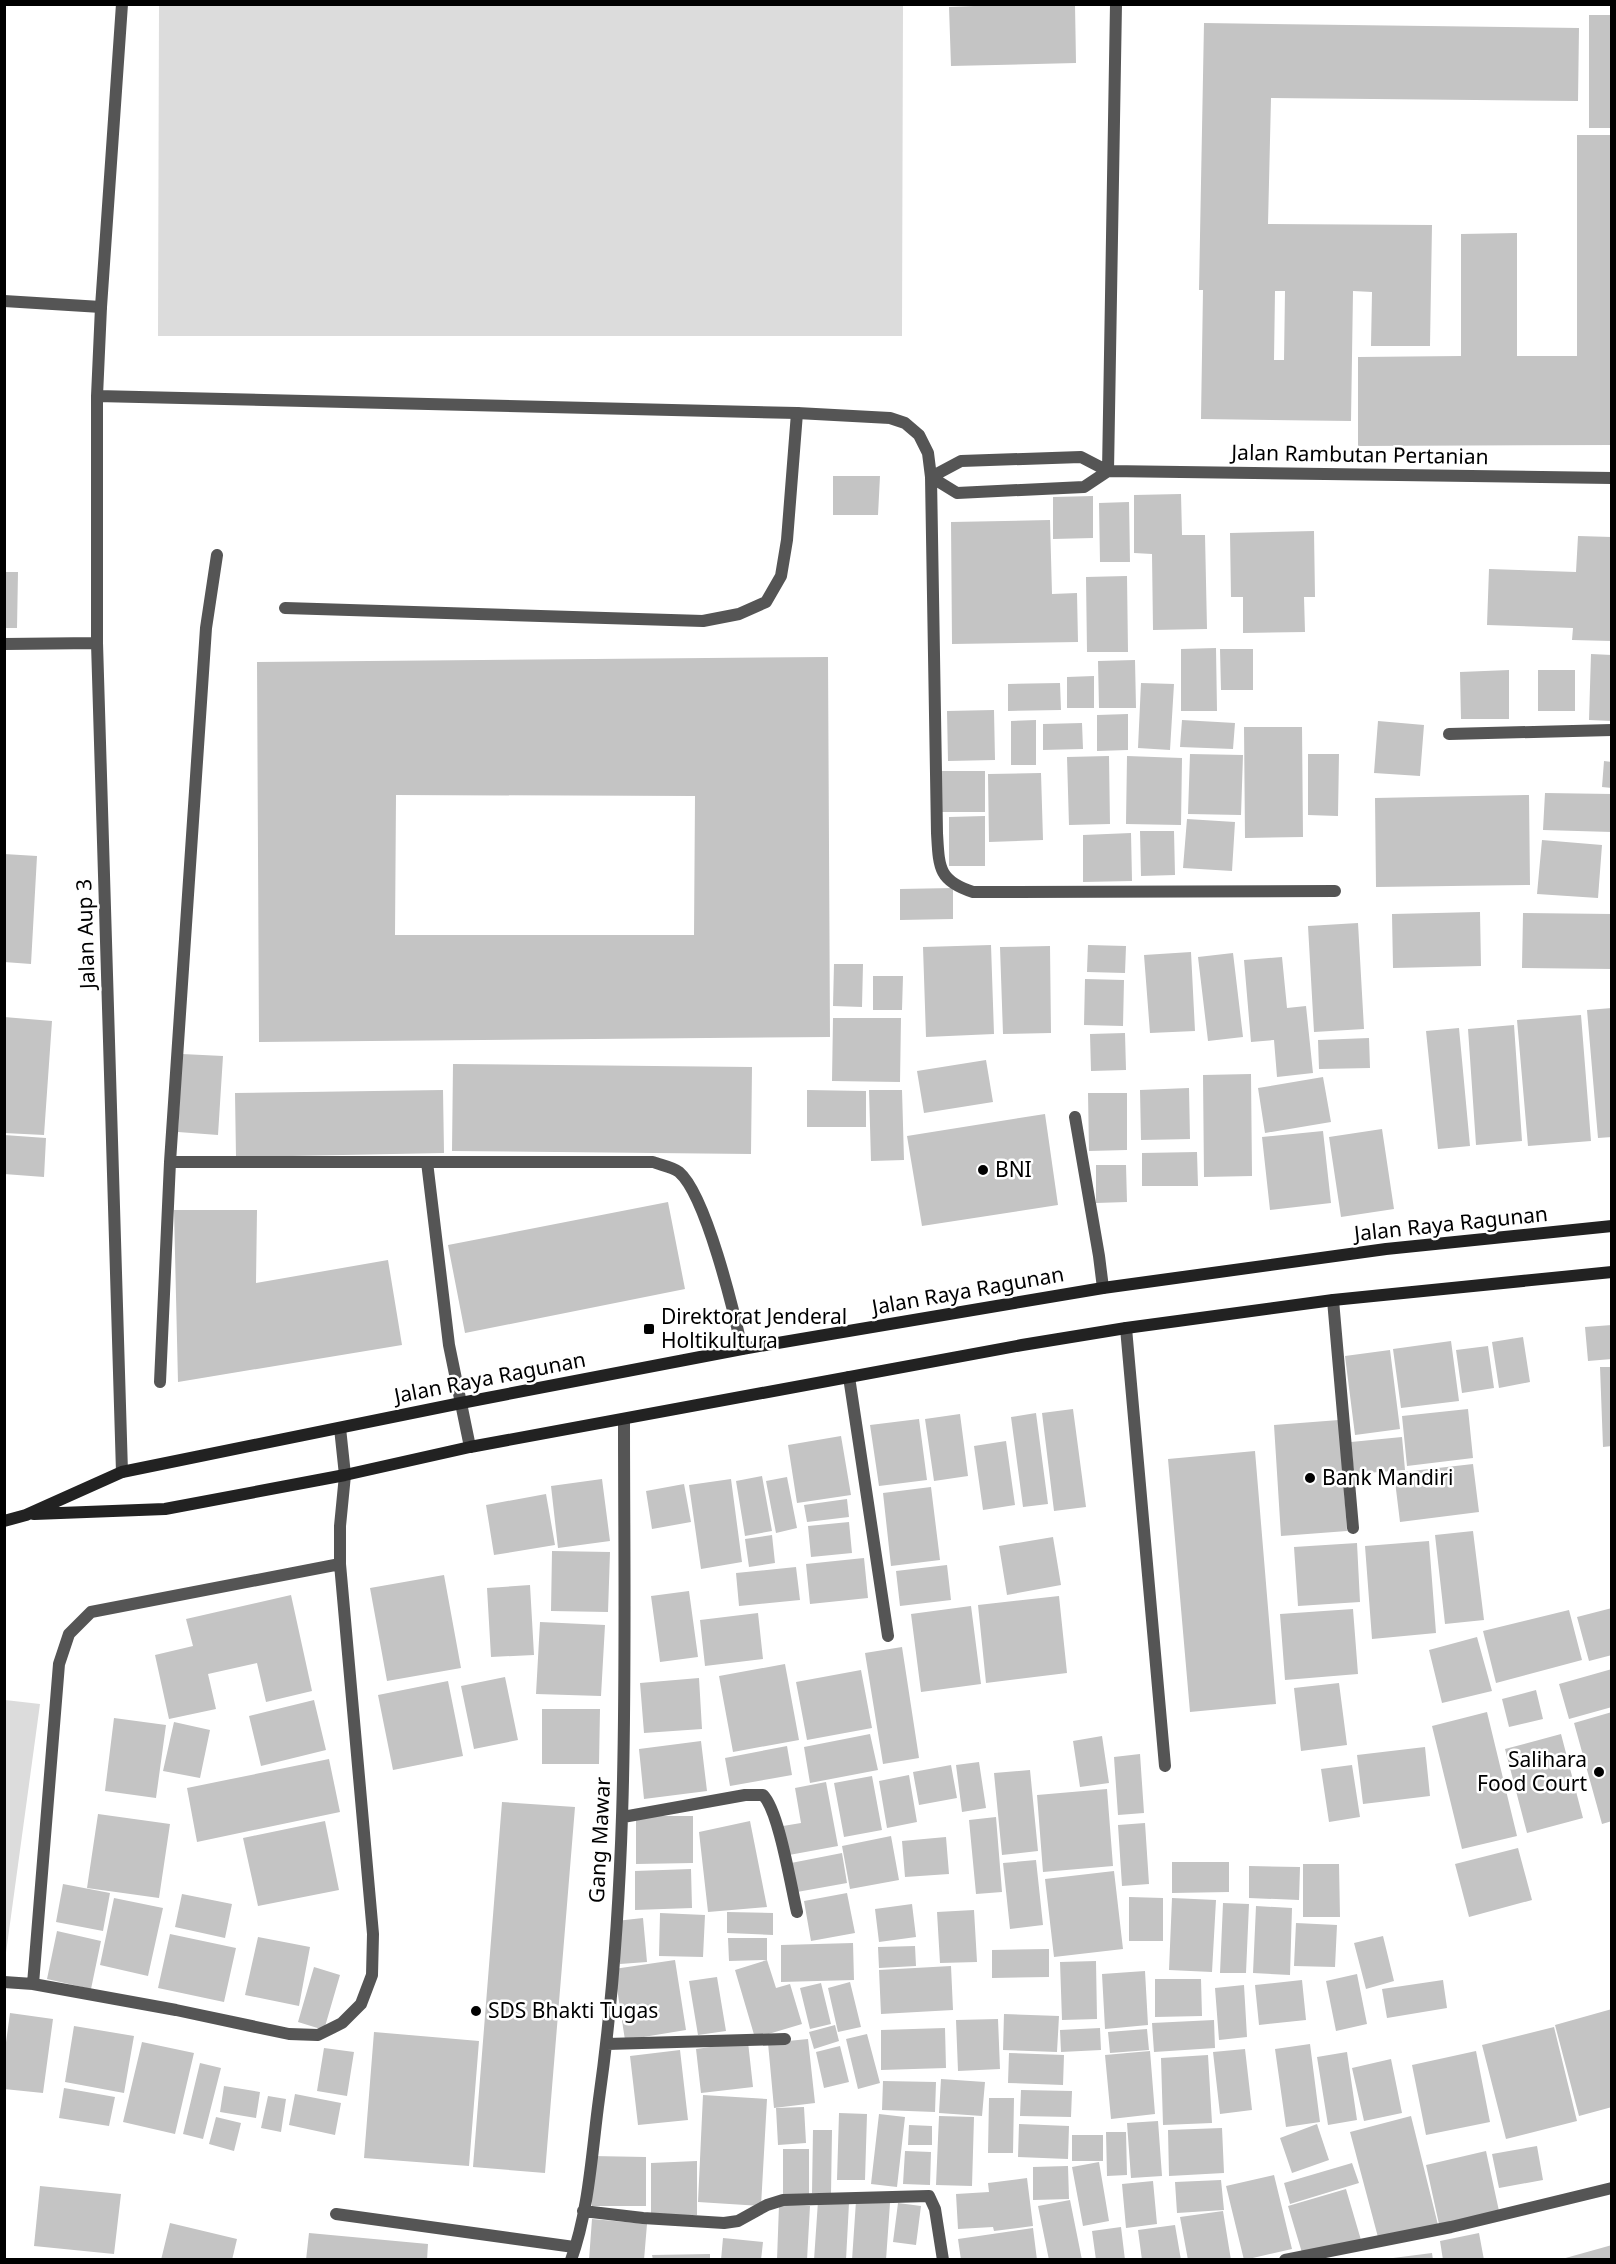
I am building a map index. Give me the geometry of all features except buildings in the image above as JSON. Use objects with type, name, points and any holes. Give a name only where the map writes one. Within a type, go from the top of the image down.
[{"type":"main road","name":"Jalan Raya Ragunan","points":[[4,1521],[26,1515],[122,1472],[461,1402],[742,1349],[1103,1288],[1386,1249],[1611,1226]]},
{"type":"main road","name":"Jalan Raya Ragunan","points":[[26,1515],[165,1509],[345,1475],[470,1447],[1126,1328],[1333,1300],[1611,1272]]},
{"type":"street","name":"Jalan Aup 3","points":[[122,4],[97,396],[97,643],[122,1472]]},
{"type":"street","points":[[931,477],[957,493],[1084,487],[1108,471],[1116,4]]},
{"type":"street","points":[[4,301],[101,307]]},
{"type":"street","points":[[97,396],[890,417],[905,423],[919,435],[928,453],[931,477],[937,833],[939,863],[945,878],[956,886],[973,892],[1335,891]]},
{"type":"street","points":[[285,608],[703,621],[739,614],[766,602],[781,576],[787,540],[797,413]]},
{"type":"street","name":"Jalan Rambutan Pertanian","points":[[931,477],[961,461],[1081,457],[1108,471],[1611,478]]},
{"type":"street","points":[[160,1382],[170,1162],[206,628],[216,555]]},
{"type":"street","points":[[4,644],[97,643]]},
{"type":"street","points":[[1449,734],[1611,730]]},
{"type":"street","points":[[1075,1117],[1103,1288]]},
{"type":"street","points":[[170,1162],[653,1162],[678,1171],[697,1196],[733,1309],[742,1349]]},
{"type":"street","points":[[427,1162],[449,1345],[470,1447]]},
{"type":"street","points":[[1333,1300],[1353,1528]]},
{"type":"street","points":[[1126,1328],[1165,1766]]},
{"type":"street","points":[[849,1377],[888,1636]]},
{"type":"street","name":"Gang Mawar","points":[[571,2259],[583,2211],[607,2044],[623,1816],[624,1419]]},
{"type":"street","points":[[4,1982],[33,1984],[176,2010],[289,2034],[318,2034],[342,2024],[361,2004],[372,1975],[373,1934],[340,1564],[340,1526],[345,1475],[340,1428]]},
{"type":"street","points":[[33,1984],[59,1664],[69,1634],[91,1612],[340,1564]]},
{"type":"street","points":[[623,1816],[745,1795],[763,1795],[768,1800],[774,1815],[797,1912]]},
{"type":"street","points":[[607,2044],[785,2039]]},
{"type":"street","points":[[1285,2259],[1451,2227],[1611,2188]]},
{"type":"street","points":[[583,2211],[643,2218],[724,2223],[738,2221],[767,2205],[783,2200],[929,2196],[935,2209],[943,2259]]},
{"type":"street","points":[[336,2214],[574,2247]]},
{"type":"shaded area","points":[[159,5],[903,5],[902,336],[158,336]]},
{"type":"shaded area","points":[[5,1700],[40,1704],[4,1960]]},
{"type":"place","name":"BNI","points":[[983,1170]]},
{"type":"place","name":"Direktorat Jenderal Holtikultura","points":[[649,1329]]},
{"type":"place","name":"Bank Mandiri","points":[[1310,1478]]},
{"type":"place","name":"Salihara Food Court","points":[[1599,1772]]},
{"type":"place","name":"SDS Bhakti Tugas","points":[[476,2011]]}]
